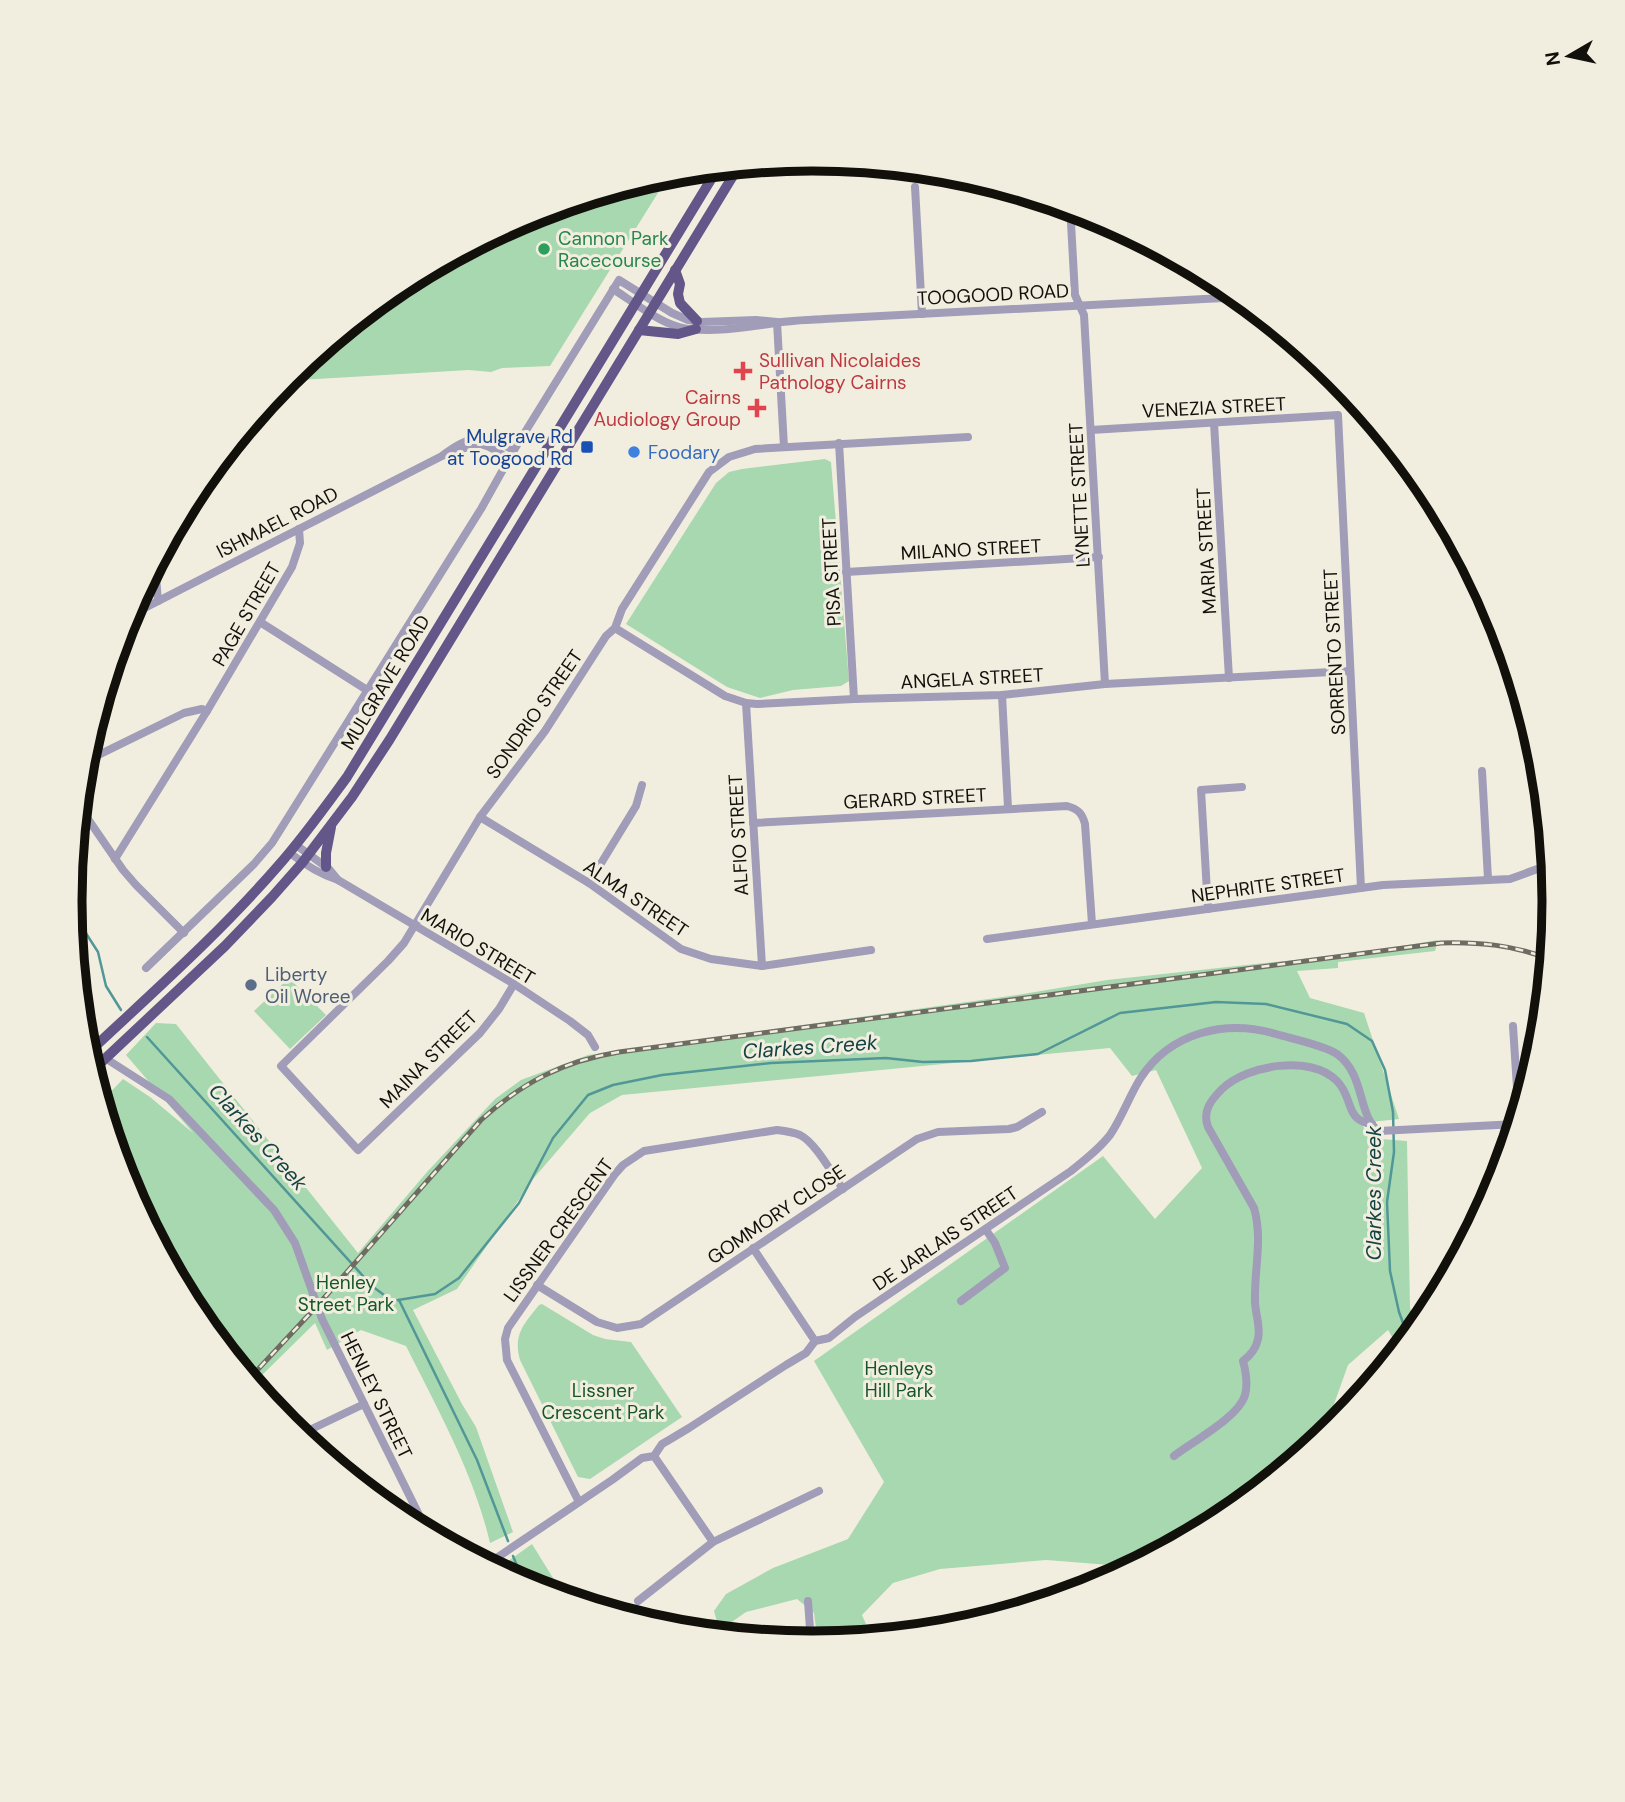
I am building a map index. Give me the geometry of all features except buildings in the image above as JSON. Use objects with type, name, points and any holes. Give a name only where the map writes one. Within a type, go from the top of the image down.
[{"type":"main road","name":"MULGRAVE ROAD","points":[[101,1062],[247,924],[305,858],[367,775],[733,175]]},
{"type":"main road","points":[[639,299],[712,178]]},
{"type":"main road","points":[[639,330],[678,334],[697,325],[680,303],[680,284],[675,270]]},
{"type":"main road","name":"MULGRAVE ROAD","points":[[96,1045],[219,929],[293,849],[347,777],[639,299]]},
{"type":"main road","points":[[327,867],[326,853],[331,825]]},
{"type":"street","points":[[915,187],[922,314]]},
{"type":"street","name":"LYNETTE STREET","points":[[1071,223],[1075,295],[1084,316],[1105,684]]},
{"type":"street","name":"MULGRAVE ROAD","points":[[146,968],[254,864],[272,843],[481,509],[514,450],[619,280],[639,299]]},
{"type":"street","points":[[613,289],[639,299]]},
{"type":"street","name":"TOOGOOD ROAD","points":[[1211,298],[1221,296]]},
{"type":"street","name":"TOOGOOD ROAD","points":[[639,299],[697,325],[1223,298]]},
{"type":"street","points":[[776,322],[784,447]]},
{"type":"street","name":"VENEZIA STREET","points":[[1091,430],[1338,415]]},
{"type":"street","name":"SORRENTO STREET","points":[[1338,415],[1361,888]]},
{"type":"street","name":"MARIA STREET","points":[[1214,423],[1229,678]]},
{"type":"street","name":"SONDRIO STREET","points":[[358,1150],[281,1066],[404,943],[481,817],[545,731],[606,636],[615,628],[622,609],[709,472],[737,453],[755,449],[968,437]]},
{"type":"street","name":"ISHMAEL ROAD","points":[[144,608],[472,439],[486,438],[514,450]]},
{"type":"street","name":"PISA STREET","points":[[839,443],[854,699]]},
{"type":"street","name":"ISHMAEL ROAD","points":[[442,456],[455,454],[479,444],[509,459]]},
{"type":"street","name":"PAGE STREET","points":[[116,859],[208,711],[295,559],[300,543],[299,529]]},
{"type":"street","name":"MILANO STREET","points":[[846,572],[1099,557]]},
{"type":"street","points":[[156,581],[158,601]]},
{"type":"street","points":[[260,622],[367,690]]},
{"type":"street","name":"ANGELA STREET","points":[[615,628],[725,696],[757,704],[1002,695],[1105,684],[1350,671]]},
{"type":"street","points":[[1002,695],[1008,808]]},
{"type":"street","name":"ALFIO STREET","points":[[746,703],[762,966]]},
{"type":"street","points":[[97,756],[184,713],[202,709],[208,711]]},
{"type":"street","points":[[1482,771],[1488,879]]},
{"type":"street","points":[[589,883],[636,806],[642,785]]},
{"type":"street","points":[[1208,909],[1201,790],[1242,787]]},
{"type":"street","name":"GERARD STREET","points":[[753,823],[1067,806],[1079,811],[1085,824],[1092,925]]},
{"type":"street","points":[[87,817],[136,885],[184,933]]},
{"type":"street","name":"ALMA STREET","points":[[481,817],[589,883],[681,949],[711,959],[762,966],[871,950]]},
{"type":"street","name":"MARIO STREET","points":[[293,849],[319,873],[338,880],[514,984],[570,1021],[588,1035],[595,1046]]},
{"type":"street","name":"MARIO STREET","points":[[305,858],[327,867],[338,880]]},
{"type":"street","name":"NEPHRITE STREET","points":[[987,939],[1383,885],[1510,879],[1542,867]]},
{"type":"street","name":"MAINA STREET","points":[[358,1150],[480,1033],[514,984]]},
{"type":"street","points":[[1513,1026],[1515,1099]]},
{"type":"street","name":"DE JARLAIS STREET","points":[[495,1558],[642,1458],[654,1456],[662,1444],[799,1358],[815,1341],[828,1338],[855,1317],[1049,1187],[1087,1158],[1108,1136],[1139,1080],[1157,1058],[1181,1040],[1204,1031],[1236,1027],[1263,1030],[1335,1053],[1344,1060],[1356,1079],[1371,1124]]},
{"type":"street","name":"HENLEY STREET","points":[[105,1058],[169,1100],[274,1210],[295,1243],[319,1312],[419,1516]]},
{"type":"street","points":[[1174,1456],[1232,1414],[1243,1400],[1247,1383],[1243,1362],[1253,1353],[1259,1337],[1255,1302],[1257,1219],[1254,1208],[1208,1127],[1205,1115],[1210,1101],[1236,1077],[1276,1066],[1310,1067],[1336,1079],[1343,1087],[1354,1117],[1381,1131],[1508,1123]]},
{"type":"street","name":"GOMMORY CLOSE","points":[[537,1285],[597,1322],[617,1328],[641,1324],[917,1139],[938,1132],[1009,1129],[1042,1112]]},
{"type":"street","name":"LISSNER CRESCENT","points":[[579,1502],[507,1360],[505,1339],[508,1328],[615,1174],[623,1165],[645,1151],[777,1130],[800,1136],[809,1142],[843,1189]]},
{"type":"street","points":[[961,1301],[1005,1268],[995,1243],[986,1230]]},
{"type":"street","points":[[753,1248],[815,1341]]},
{"type":"street","points":[[310,1430],[364,1404]]},
{"type":"street","points":[[654,1456],[713,1542]]},
{"type":"street","points":[[638,1601],[713,1542],[819,1491]]},
{"type":"street","points":[[808,1601],[810,1631]]},
{"type":"green space","name":"Cannon Park Racecourse","points":[[662,187],[550,366],[502,368],[491,372],[469,370],[301,380],[368,322],[447,269],[533,226],[623,196]]},
{"type":"green space","points":[[825,459],[831,462],[849,681],[841,686],[793,690],[760,698],[727,687],[626,624],[716,483],[729,472]]},
{"type":"green space","points":[[1438,940],[1435,951],[1338,962],[1338,968],[1297,971],[1310,998],[1364,1013],[1399,1119],[1362,1123],[1368,1138],[1407,1141],[1410,1308],[1413,1316],[1395,1342],[1388,1330],[1348,1365],[1330,1416],[1294,1450],[1218,1508],[1135,1556],[1115,1565],[1046,1560],[940,1569],[893,1583],[862,1615],[866,1624],[854,1630],[816,1631],[814,1613],[797,1599],[746,1612],[729,1624],[717,1622],[714,1611],[726,1594],[773,1568],[848,1539],[884,1482],[814,1361],[1103,1156],[1155,1219],[1202,1168],[1156,1070],[1132,1076],[1110,1048],[622,1095],[590,1113],[533,1179],[457,1289],[413,1310],[476,1427],[513,1532],[490,1543],[465,1467],[406,1346],[361,1330],[327,1350],[315,1323],[259,1378],[205,1307],[180,1266],[138,1180],[108,1094],[123,1079],[150,1097],[193,1133],[126,1055],[156,1023],[176,1024],[358,1253],[427,1172],[495,1099],[521,1080],[588,1055],[1107,980],[1390,948]]},
{"type":"green space","points":[[289,978],[326,1015],[290,1049],[254,1011]]},
{"type":"green space","name":"Lissner Crescent Park","points":[[542,1304],[593,1335],[631,1342],[682,1417],[590,1479],[578,1477],[520,1360],[518,1343],[521,1330]]},
{"type":"green space","points":[[532,1544],[557,1585],[533,1576],[507,1562]]},
{"type":"waterway","name":"Clarkes Creek","points":[[83,929],[98,952],[106,986],[121,1010]]},
{"type":"waterway","name":"Clarkes Creek","points":[[147,1037],[372,1286],[392,1301],[435,1294],[459,1278],[519,1203],[553,1138],[588,1095],[613,1085],[662,1075],[771,1063],[886,1058],[923,1062],[971,1061],[1038,1054],[1120,1013],[1216,1002],[1266,1004],[1347,1024],[1372,1041],[1385,1070],[1393,1112],[1394,1152],[1387,1202],[1390,1271],[1405,1328]]},
{"type":"waterway","points":[[399,1300],[477,1460],[508,1541]]},
{"type":"waterway","points":[[513,1556],[518,1569]]},
{"type":"railway","points":[[255,1372],[481,1120],[529,1084],[580,1061],[619,1052],[1441,943],[1496,945],[1540,956]]},
{"type":"place","name":"Cannon Park Racecourse","points":[[544,249]]},
{"type":"place","name":"Sullivan Nicolaides Pathology Cairns","points":[[743,371]]},
{"type":"place","name":"Cairns Audiology Group","points":[[757,408]]},
{"type":"place","name":"Mulgrave Rd at Toogood Rd","points":[[587,447]]},
{"type":"place","name":"Foodary","points":[[634,452]]},
{"type":"place","name":"Liberty Oil Woree","points":[[251,985]]},
{"type":"park label","name":"Henley Street Park","points":[[346,1293]]},
{"type":"park label","name":"Henleys Hill Park","points":[[899,1379]]}]
